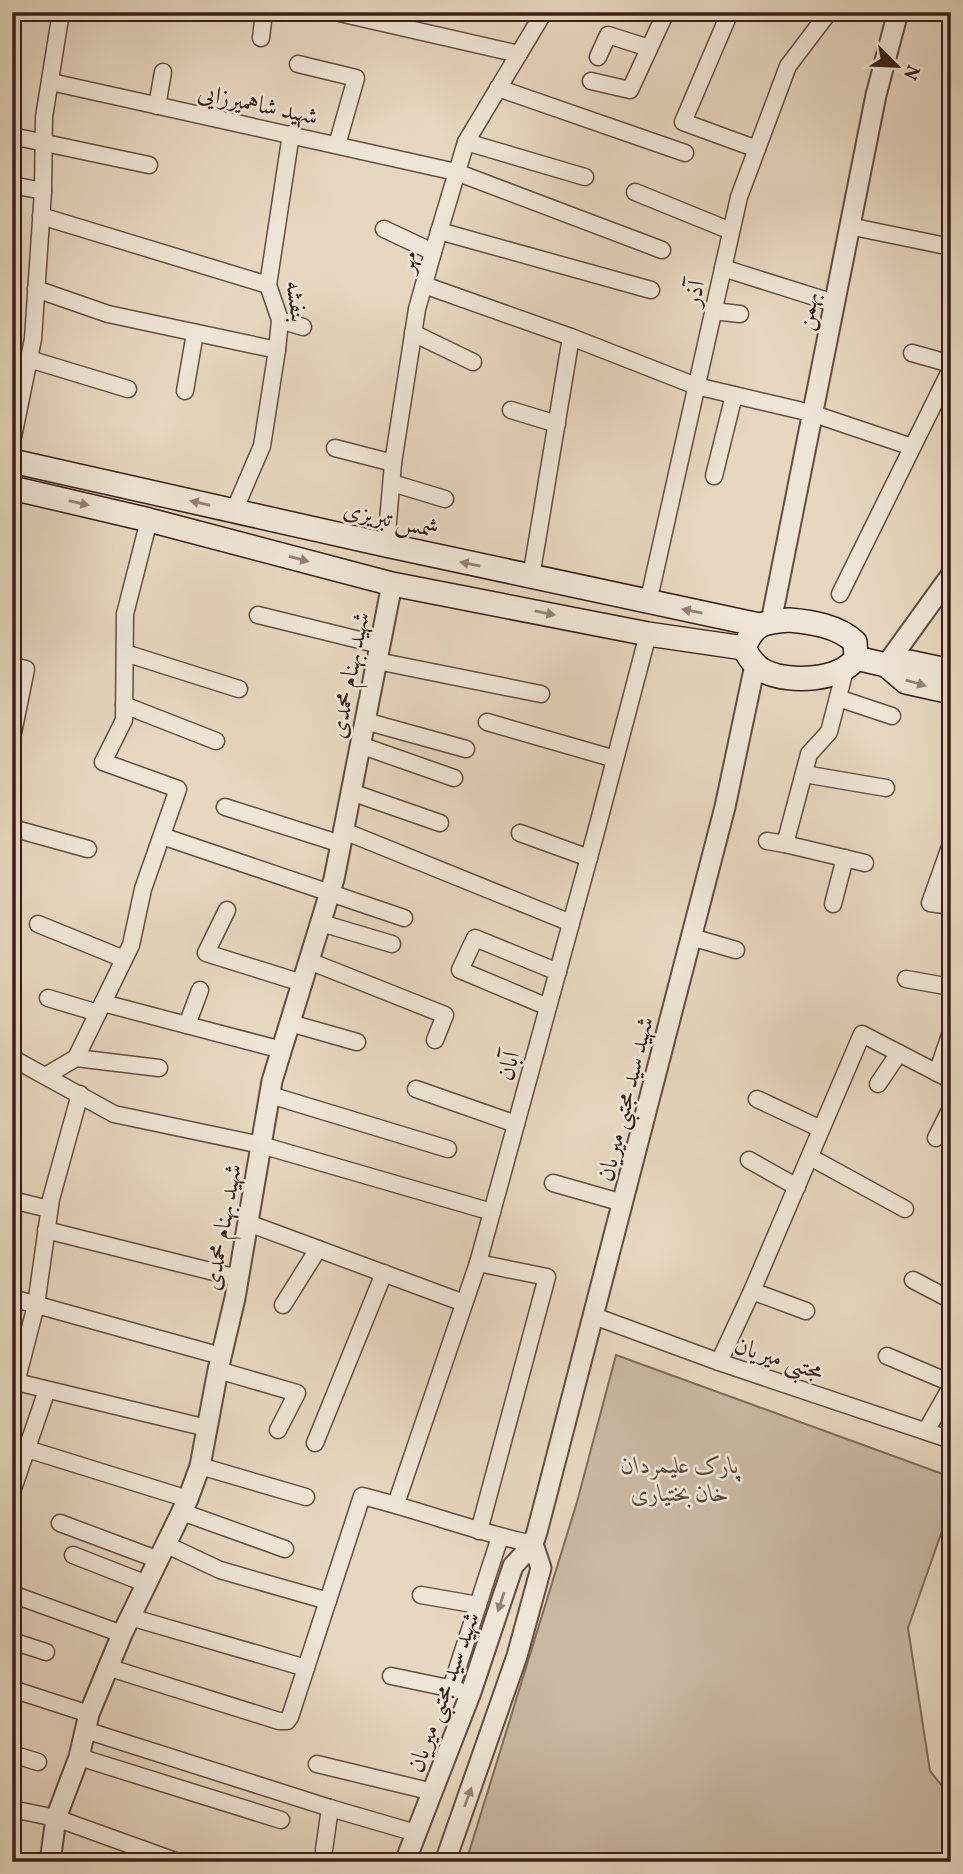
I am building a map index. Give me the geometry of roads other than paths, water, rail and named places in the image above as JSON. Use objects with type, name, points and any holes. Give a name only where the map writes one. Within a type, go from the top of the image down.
[{"type":"main road","name":"شمس تبریزی","points":[[12,461],[648,603],[765,623],[809,622],[845,634],[855,642],[850,664]]},
{"type":"main road","points":[[12,488],[149,520],[392,584],[750,656],[766,672],[792,677],[836,675],[850,664],[909,663],[951,671]]},
{"type":"main road","points":[[386,545],[392,584]]},
{"type":"main road","points":[[750,656],[749,635],[765,623]]},
{"type":"main road","points":[[886,665],[906,681],[951,692]]},
{"type":"street","points":[[12,442],[33,339],[43,191],[44,117],[61,12]]},
{"type":"street","points":[[261,38],[264,12]]},
{"type":"street","points":[[335,12],[369,16],[519,54]]},
{"type":"street","name":"مهر","points":[[386,545],[394,463],[413,333],[456,172],[466,142],[544,12]]},
{"type":"street","points":[[591,81],[630,90],[666,12]]},
{"type":"street","points":[[730,12],[683,122],[757,149]]},
{"type":"street","name":"آذر","points":[[648,603],[739,197],[789,66],[829,12]]},
{"type":"street","name":"بهمن","points":[[765,623],[876,95],[898,12]]},
{"type":"street","points":[[598,57],[608,35],[649,48]]},
{"type":"street","points":[[298,64],[356,78],[338,145]]},
{"type":"street","points":[[157,106],[163,72]]},
{"type":"street","name":"شهید شاهمیرزایی","points":[[51,82],[456,172],[662,250]]},
{"type":"street","points":[[498,88],[685,153]]},
{"type":"street","name":"بنفشه","points":[[234,511],[262,446],[277,350],[280,320],[268,285],[291,134]]},
{"type":"street","points":[[12,136],[149,165]]},
{"type":"street","points":[[466,142],[585,177]]},
{"type":"street","points":[[12,185],[43,191]]},
{"type":"street","points":[[635,192],[731,231]]},
{"type":"street","points":[[41,216],[268,285]]},
{"type":"street","points":[[849,226],[951,247]]},
{"type":"street","points":[[384,229],[433,252]]},
{"type":"street","points":[[439,231],[651,290]]},
{"type":"street","points":[[723,268],[834,303]]},
{"type":"street","points":[[424,285],[571,337],[696,386],[811,413],[912,447]]},
{"type":"street","points":[[36,289],[108,314],[277,350]]},
{"type":"street","points":[[713,311],[740,314]]},
{"type":"street","points":[[280,320],[303,327]]},
{"type":"street","points":[[185,391],[195,332]]},
{"type":"street","points":[[413,333],[472,362]]},
{"type":"street","points":[[531,577],[571,337]]},
{"type":"street","points":[[912,354],[951,364]]},
{"type":"street","points":[[29,359],[128,389]]},
{"type":"street","points":[[840,594],[951,369]]},
{"type":"street","points":[[714,475],[734,395]]},
{"type":"street","points":[[511,410],[557,424]]},
{"type":"street","points":[[335,448],[394,463]]},
{"type":"street","points":[[392,483],[445,499]]},
{"type":"street","points":[[47,1075],[76,1058],[131,945],[143,888],[178,789],[103,762],[124,719],[125,614],[149,520]]},
{"type":"street","points":[[886,665],[951,575]]},
{"type":"street","name":"شهید بهنام محمدی","points":[[50,1862],[57,1818],[107,1667],[185,1505],[200,1466],[219,1363],[239,1278],[270,1095],[330,894],[392,584]]},
{"type":"street","points":[[258,615],[378,653],[541,694]]},
{"type":"street","name":"آبان","points":[[396,1504],[478,1263],[648,634]]},
{"type":"street","points":[[125,653],[239,689]]},
{"type":"street","name":"شهید سید مجتبی میریان","points":[[405,1862],[471,1692],[513,1566],[533,1544],[724,807],[750,656]]},
{"type":"street","points":[[785,844],[809,754],[829,732],[850,664]]},
{"type":"street","points":[[12,666],[26,669],[12,738]]},
{"type":"street","points":[[838,698],[892,716]]},
{"type":"street","points":[[124,705],[216,741]]},
{"type":"street","points":[[365,721],[466,749]]},
{"type":"street","points":[[487,722],[615,759]]},
{"type":"street","points":[[360,745],[454,778]]},
{"type":"street","points":[[804,774],[886,788]]},
{"type":"street","points":[[351,792],[440,823]]},
{"type":"street","points":[[225,807],[342,837],[571,923]]},
{"type":"street","points":[[12,828],[88,849]]},
{"type":"street","points":[[520,833],[589,858]]},
{"type":"street","points":[[162,836],[404,918]]},
{"type":"street","points":[[767,841],[865,863]]},
{"type":"street","points":[[951,844],[930,903],[951,906]]},
{"type":"street","points":[[832,904],[845,858]]},
{"type":"street","points":[[227,910],[206,953],[302,983]]},
{"type":"street","points":[[321,923],[392,944]]},
{"type":"street","points":[[38,924],[124,959]]},
{"type":"street","points":[[691,937],[736,950]]},
{"type":"street","points":[[548,1007],[460,970],[475,938],[558,972]]},
{"type":"street","points":[[309,961],[445,1015],[435,1040]]},
{"type":"street","points":[[906,979],[951,987]]},
{"type":"street","points":[[187,1025],[200,990]]},
{"type":"street","points":[[48,998],[187,1025],[282,1050]]},
{"type":"street","points":[[290,1023],[358,1042]]},
{"type":"street","points":[[719,1362],[862,1034],[944,1077],[951,1032]]},
{"type":"street","points":[[878,1084],[899,1054]]},
{"type":"street","points":[[12,1058],[114,1114],[261,1145],[492,1212]]},
{"type":"street","points":[[76,1058],[159,1068]]},
{"type":"street","points":[[416,1090],[516,1124]]},
{"type":"street","points":[[80,1094],[49,1209],[36,1305],[14,1382],[207,1428]]},
{"type":"street","points":[[270,1095],[448,1149]]},
{"type":"street","points":[[757,1099],[821,1129]]},
{"type":"street","points":[[936,1138],[951,1108]]},
{"type":"street","points":[[810,1157],[905,1209]]},
{"type":"street","points":[[749,1160],[797,1187]]},
{"type":"street","points":[[553,1182],[623,1203]]},
{"type":"street","points":[[12,1200],[49,1209]]},
{"type":"street","points":[[248,1223],[464,1303]]},
{"type":"street","points":[[46,1230],[239,1278]]},
{"type":"street","points":[[283,1305],[318,1249]]},
{"type":"street","points":[[478,1263],[547,1277],[479,1531]]},
{"type":"street","points":[[315,1443],[384,1273]]},
{"type":"street","points":[[913,1280],[951,1300]]},
{"type":"street","points":[[752,1291],[806,1311]]},
{"type":"street","points":[[12,1298],[219,1363],[298,1393],[278,1430]]},
{"type":"street","name":"مجتبی میریان","points":[[594,1316],[719,1362],[951,1440]]},
{"type":"street","points":[[887,1356],[951,1385],[926,1431]]},
{"type":"street","points":[[14,1486],[47,1390]]},
{"type":"street","points":[[27,1449],[185,1505],[285,1549]]},
{"type":"street","points":[[200,1466],[306,1497]]},
{"type":"street","points":[[107,1667],[279,1721],[287,1721],[362,1496],[500,1537],[533,1544]]},
{"type":"street","points":[[60,1523],[328,1601]]},
{"type":"street","points":[[451,1688],[500,1537]]},
{"type":"street","name":"شهید سید مجتبی میریان","points":[[445,1862],[517,1656],[541,1568],[533,1544]]},
{"type":"street","points":[[73,1555],[147,1584]]},
{"type":"street","points":[[12,1594],[126,1626],[306,1668]]},
{"type":"street","points":[[422,1595],[478,1605]]},
{"type":"street","points":[[12,1641],[46,1652]]},
{"type":"street","points":[[391,1676],[471,1692]]},
{"type":"street","points":[[12,1689],[87,1722],[330,1808],[416,1833]]},
{"type":"street","points":[[12,1754],[38,1762]]},
{"type":"street","points":[[79,1757],[281,1820]]},
{"type":"street","points":[[317,1764],[433,1792]]},
{"type":"street","points":[[324,1850],[330,1808]]},
{"type":"street","points":[[12,1809],[57,1818],[178,1862]]},
{"type":"park label","name":"پارک علیمردان خان بختیاری","points":[[680,1479]]}]
